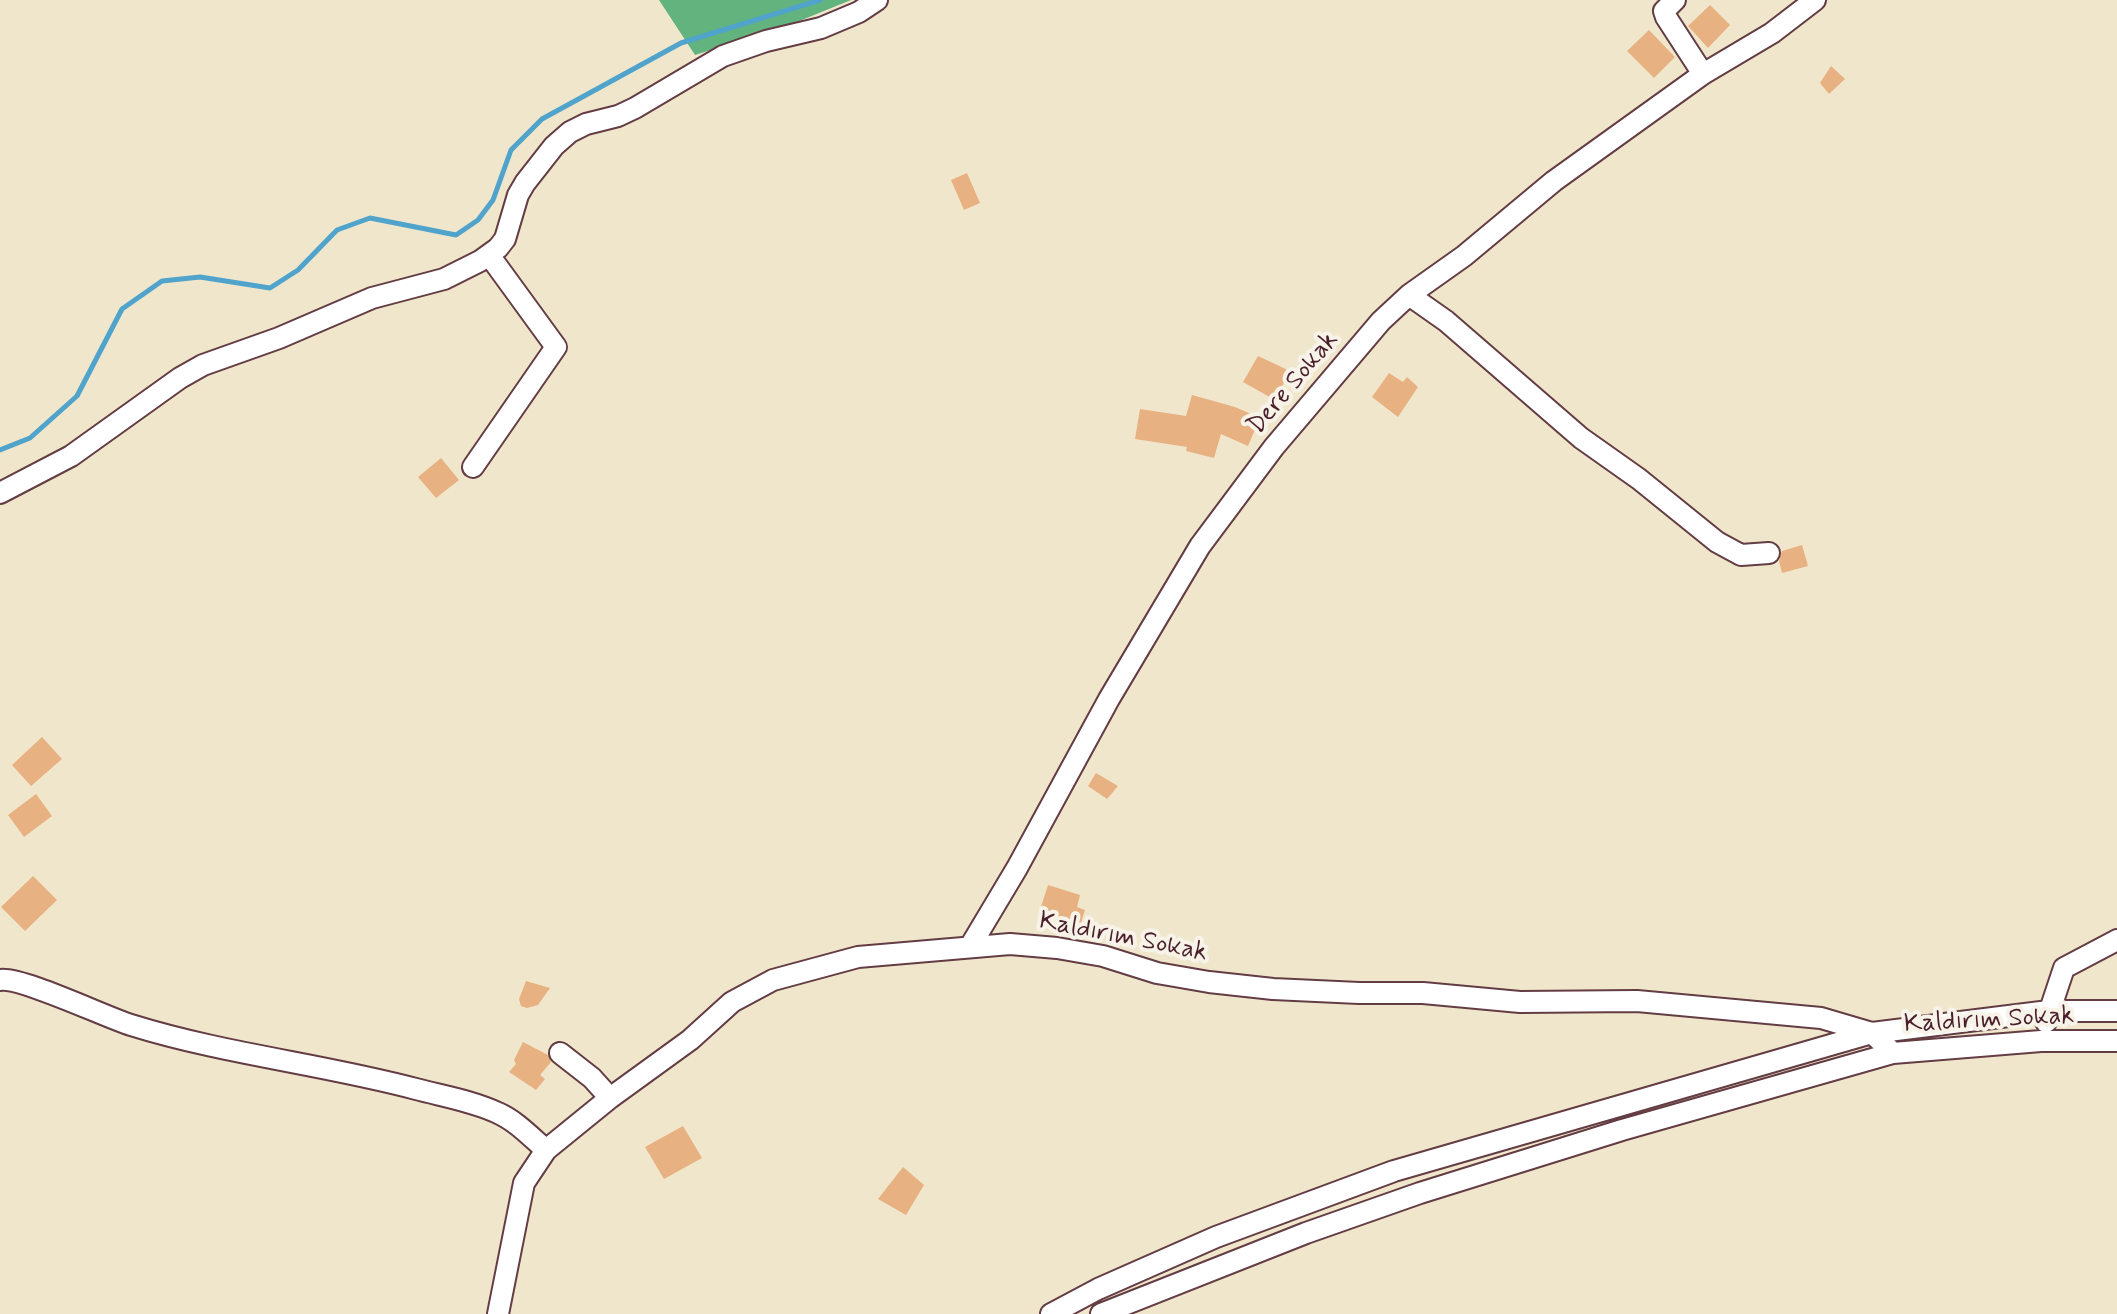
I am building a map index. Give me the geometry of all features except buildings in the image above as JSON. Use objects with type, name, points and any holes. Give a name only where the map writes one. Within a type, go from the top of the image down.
[{"type":"street","points":[[0,493],[71,456],[203,365],[279,338],[372,298],[464,271],[489,255],[505,239],[518,195],[525,183],[554,146],[570,132],[635,108],[723,56],[766,41],[821,28],[859,12],[877,0]]},
{"type":"street","points":[[1675,0],[1664,11],[1666,17],[1703,74]]},
{"type":"street","name":"Dere Sokak","points":[[971,945],[1017,868],[1109,699],[1200,546],[1274,447],[1381,321],[1409,295],[1464,256],[1554,181],[1703,74],[1772,33],[1815,0]]},
{"type":"street","points":[[473,467],[556,347],[489,255]]},
{"type":"street","points":[[1409,295],[1446,321],[1581,438],[1639,479],[1705,533],[1741,555],[1769,553]]},
{"type":"street","points":[[2041,1041],[2064,968],[2117,940]]},
{"type":"street","name":"Kaldırım Sokak","points":[[498,1314],[524,1183],[546,1150],[610,1098],[690,1040],[732,1002],[773,980],[858,957],[1010,944],[1103,956],[1157,973],[1257,987],[1423,993],[1520,1002],[1637,1001],[1821,1018],[1872,1033],[2049,1011],[2117,1011]]},
{"type":"street","points":[[0,980],[7,978],[129,1024],[186,1040],[392,1083],[496,1112],[515,1123],[546,1150]]},
{"type":"street","points":[[1051,1314],[1098,1289],[1216,1237],[1394,1171],[1872,1033]]},
{"type":"street","name":"Kaldırım Sokak","points":[[1872,1033],[1893,1053],[2041,1041],[2117,1041]]},
{"type":"street","points":[[560,1053],[592,1078],[610,1098]]},
{"type":"street","points":[[1101,1314],[1306,1233],[1420,1193],[1622,1130],[1893,1053]]},
{"type":"green space","points":[[659,0],[851,0],[787,26],[695,55]]},
{"type":"waterway","points":[[0,450],[30,438],[77,396],[122,309],[162,281],[200,277],[270,288],[298,270],[337,230],[370,218],[456,235],[478,220],[493,200],[511,150],[542,119],[681,43],[820,0]]}]
